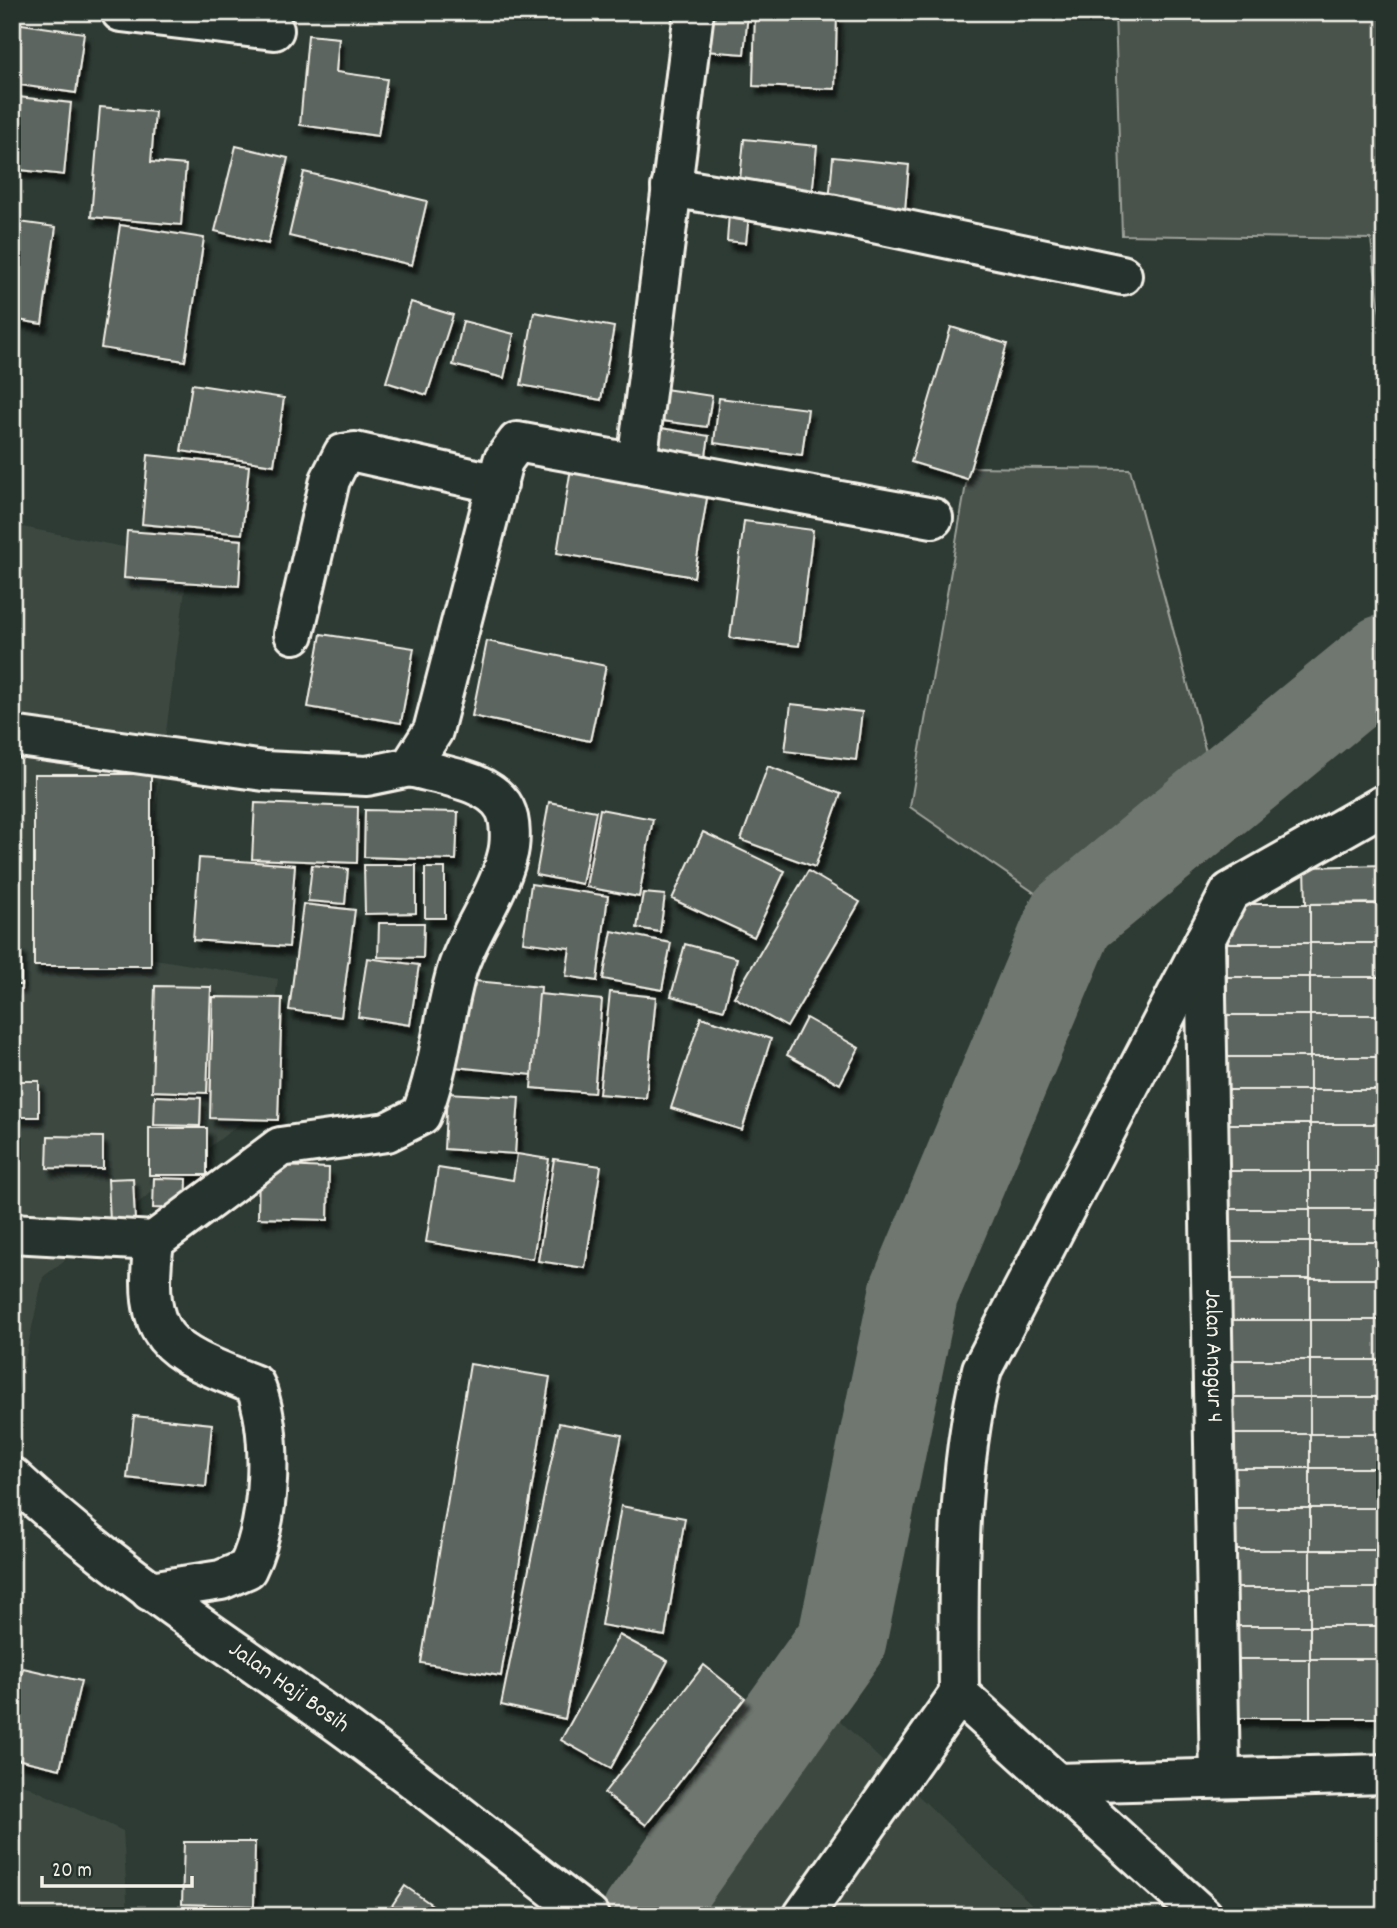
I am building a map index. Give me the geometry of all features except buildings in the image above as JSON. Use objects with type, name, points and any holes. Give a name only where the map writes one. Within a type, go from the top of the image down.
[{"type":"street","points":[[121,12],[274,30]]},
{"type":"street","points":[[637,463],[694,12]]},
{"type":"street","points":[[671,187],[835,215],[1122,275]]},
{"type":"street","points":[[410,767],[433,731],[503,461],[517,442],[933,518]]},
{"type":"street","points":[[294,634],[330,480],[342,454],[355,452],[498,484]]},
{"type":"street","points":[[12,736],[264,771],[368,776],[410,767],[480,787],[496,797],[506,810],[509,830],[508,856],[458,968],[433,1085],[421,1115],[387,1132],[280,1147],[154,1241],[12,1233]]},
{"type":"street","points":[[803,1916],[958,1694],[958,1596],[968,1423],[982,1369],[1205,936],[1230,892],[1385,804]]},
{"type":"street","name":"Jalan Anggur 4","points":[[1205,936],[1220,1777]]},
{"type":"street","points":[[150,1591],[221,1580],[247,1569],[257,1549],[262,1522],[266,1438],[264,1408],[254,1385],[194,1361],[166,1338],[157,1321],[149,1281],[154,1241]]},
{"type":"street","name":"Jalan Haji Bosih","points":[[12,1477],[66,1527],[150,1591],[338,1723],[578,1907]]},
{"type":"street","points":[[958,1694],[1203,1916]]},
{"type":"street","points":[[1057,1783],[1385,1774]]},
{"type":"shaded area","points":[[1115,12],[1385,18],[1385,354],[1371,239],[1122,235]]},
{"type":"shaded area","points":[[969,467],[1130,469],[1218,797],[1071,918],[910,807]]},
{"type":"shaded area","points":[[12,525],[189,560],[136,956],[278,979],[260,1108],[43,1277],[12,1419]]},
{"type":"shaded area","points":[[807,1689],[1044,1916],[646,1916]]},
{"type":"shaded area","points":[[12,1779],[123,1831],[128,1916],[12,1916]]},
{"type":"waterway","points":[[646,1916],[842,1640],[914,1292],[1071,918],[1385,659]]}]
